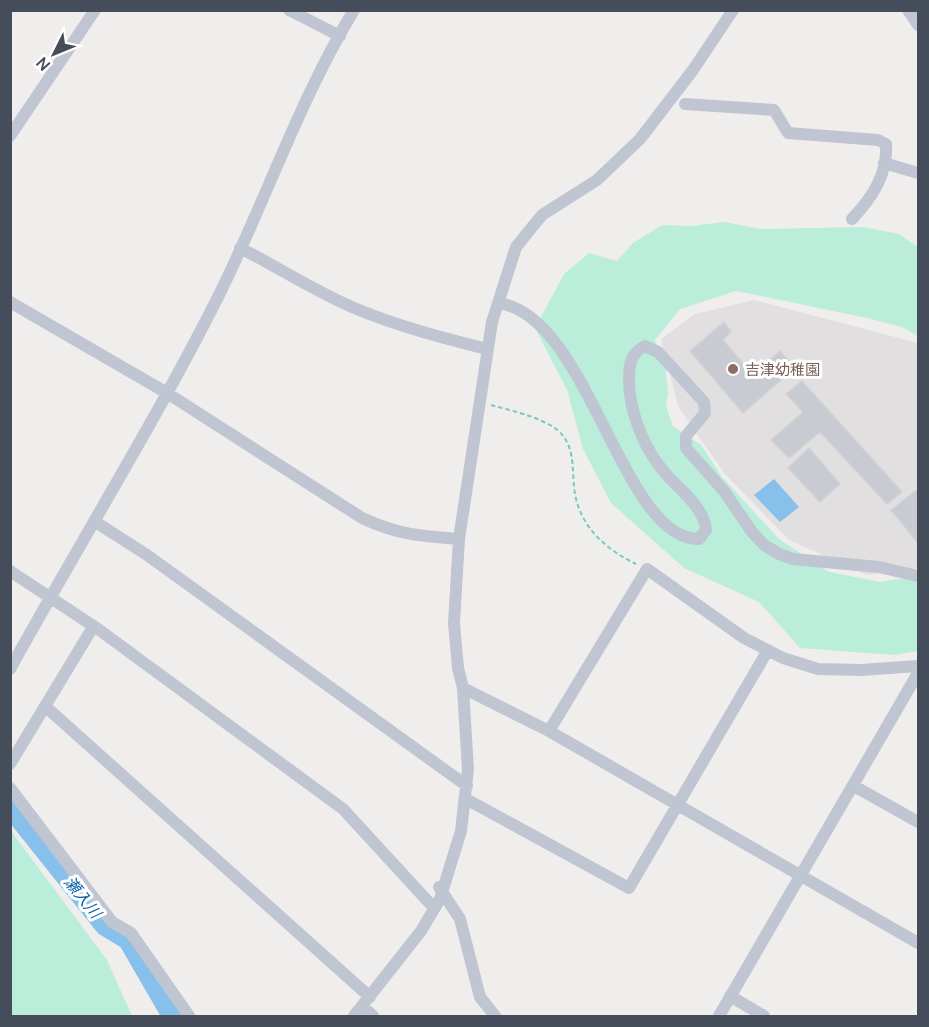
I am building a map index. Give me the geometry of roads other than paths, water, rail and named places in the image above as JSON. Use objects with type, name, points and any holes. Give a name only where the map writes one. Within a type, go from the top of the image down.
[{"type":"street","points":[[10,136],[94,10]]},
{"type":"street","points":[[289,10],[340,36]]},
{"type":"street","points":[[10,669],[167,393],[218,297],[354,10]]},
{"type":"street","points":[[354,1017],[421,931],[434,908],[461,831],[466,792],[463,688],[458,668],[454,623],[459,538],[487,349],[498,303],[516,247],[542,215],[597,180],[640,139],[693,70],[733,10]]},
{"type":"street","points":[[908,10],[918,25]]},
{"type":"street","points":[[685,104],[774,110],[788,133],[878,140],[886,144],[884,163],[872,198],[852,219]]},
{"type":"street","points":[[884,163],[918,173]]},
{"type":"street","points":[[240,248],[314,289],[359,310],[420,332],[487,349]]},
{"type":"street","points":[[10,302],[167,393],[362,518],[389,530],[411,536],[459,538]]},
{"type":"street","points":[[498,303],[515,308],[526,315],[555,341],[578,377],[619,458],[662,520],[681,536],[699,539],[706,530],[706,524],[695,505],[653,456],[634,413],[629,393],[629,363],[634,352],[645,346],[658,352],[704,402],[705,413],[686,436],[686,448],[724,491],[764,545],[779,554],[793,558],[879,567],[918,576]]},
{"type":"street","points":[[94,521],[147,555],[466,792],[629,888],[768,650]]},
{"type":"street","points":[[549,730],[646,569],[744,638],[818,669],[861,670],[918,666]]},
{"type":"street","points":[[10,571],[93,627],[343,809],[434,908]]},
{"type":"street","points":[[10,764],[93,627]]},
{"type":"street","points":[[718,1017],[918,673]]},
{"type":"street","points":[[463,688],[549,730],[801,873],[918,943]]},
{"type":"street","points":[[46,707],[366,1001],[373,1017]]},
{"type":"street","points":[[854,786],[918,822]]},
{"type":"street","points":[[10,788],[112,922],[131,933],[189,1017]]},
{"type":"street","points":[[440,888],[460,920],[480,997],[495,1017]]},
{"type":"street","points":[[730,996],[765,1017]]},
{"type":"water","points":[[774,479],[799,507],[780,522],[754,495]]},
{"type":"waterway","name":"瀬入川","points":[[10,807],[105,926],[128,940],[172,1016]]},
{"type":"place","name":"吉津幼稚園","points":[[733,369]]}]
